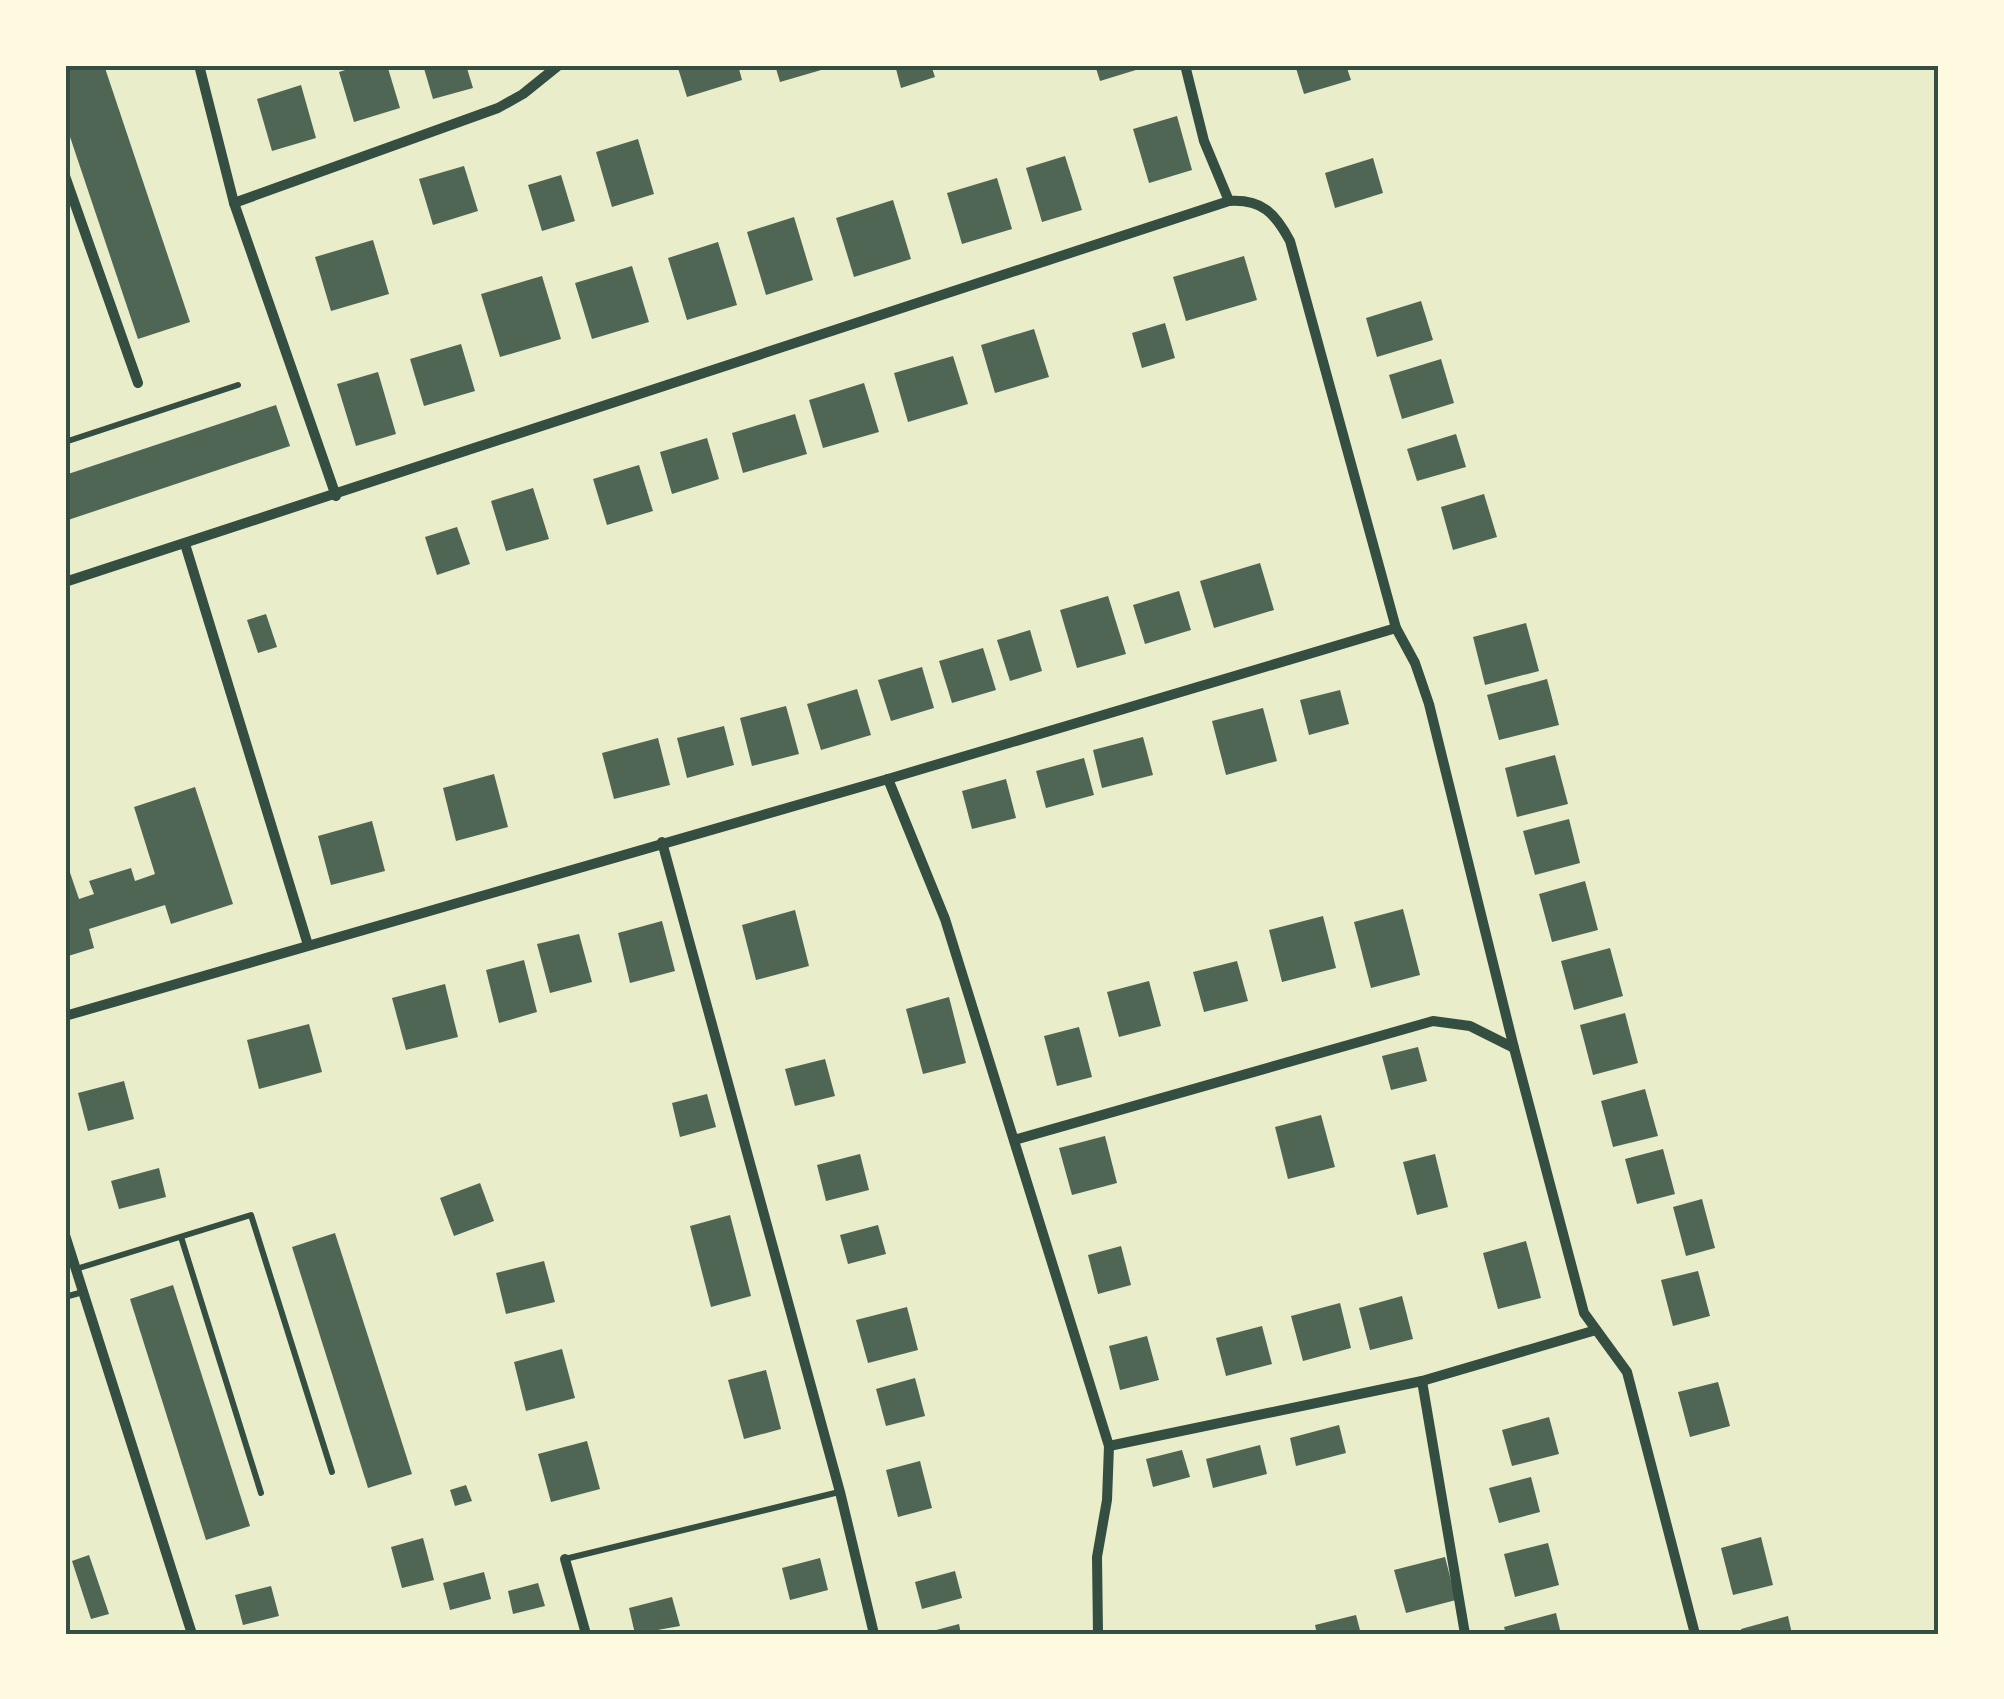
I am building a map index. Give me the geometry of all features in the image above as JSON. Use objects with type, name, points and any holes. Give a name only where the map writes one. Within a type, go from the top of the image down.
[{"type":"street","points":[[199,65],[234,203],[336,496]]},
{"type":"street","points":[[234,203],[498,108],[559,65]]},
{"type":"street","points":[[1185,65],[1204,141],[1229,201]]},
{"type":"street","points":[[65,176],[138,384]]},
{"type":"street","points":[[65,582],[1229,201],[1260,203],[1278,218],[1290,240],[1396,628],[1415,663],[1429,704],[1584,1313],[1627,1372],[1695,1634]]},
{"type":"street","points":[[65,226],[79,221]]},
{"type":"street","points":[[185,544],[308,945]]},
{"type":"street","points":[[65,1016],[1396,628]]},
{"type":"street","points":[[888,779],[945,919],[1110,1446],[1108,1500],[1097,1557],[1098,1634]]},
{"type":"street","points":[[662,842],[840,1492],[874,1634]]},
{"type":"street","points":[[1014,1140],[1433,1020],[1470,1026],[1514,1048]]},
{"type":"street","points":[[65,1235],[192,1634]]},
{"type":"street","points":[[1110,1446],[1422,1381],[1596,1330]]},
{"type":"street","points":[[1422,1381],[1465,1634]]},
{"type":"street","points":[[565,1559],[586,1634]]},
{"type":"lane","points":[[65,442],[238,385]]},
{"type":"lane","points":[[76,1270],[251,1216],[332,1472]]},
{"type":"lane","points":[[181,1237],[262,1493]]},
{"type":"lane","points":[[65,1297],[83,1292]]},
{"type":"lane","points":[[565,1559],[840,1492]]},
{"type":"building","points":[[65,65],[104,65],[190,322],[138,339],[65,122]]},
{"type":"building","points":[[361,65],[387,65],[400,108],[354,122],[339,72]]},
{"type":"building","points":[[423,65],[466,65],[473,88],[433,99]]},
{"type":"building","points":[[677,65],[738,65],[742,80],[687,97]]},
{"type":"building","points":[[775,65],[834,65],[835,66],[780,82]]},
{"type":"building","points":[[895,65],[931,65],[935,77],[901,88]]},
{"type":"building","points":[[1095,65],[1149,65],[1149,66],[1100,81]]},
{"type":"building","points":[[1295,65],[1346,65],[1351,80],[1304,94]]},
{"type":"building","points":[[301,85],[316,138],[272,151],[257,99]]},
{"type":"building","points":[[1177,116],[1192,170],[1149,183],[1133,129]]},
{"type":"building","points":[[638,139],[654,194],[612,207],[596,152]]},
{"type":"building","points":[[1065,156],[1082,210],[1042,222],[1026,168]]},
{"type":"building","points":[[1373,158],[1383,193],[1335,208],[1325,173]]},
{"type":"building","points":[[464,166],[478,211],[433,225],[419,179]]},
{"type":"building","points":[[561,175],[575,221],[542,231],[528,185]]},
{"type":"building","points":[[997,178],[1012,229],[962,244],[947,193]]},
{"type":"building","points":[[893,200],[911,259],[854,277],[836,218]]},
{"type":"building","points":[[794,217],[813,280],[766,295],[747,232]]},
{"type":"building","points":[[373,240],[389,294],[331,311],[315,257]]},
{"type":"building","points":[[718,242],[737,305],[687,320],[668,258]]},
{"type":"building","points":[[1244,256],[1257,300],[1186,321],[1173,277]]},
{"type":"building","points":[[632,266],[649,322],[592,339],[575,283]]},
{"type":"building","points":[[542,276],[561,339],[500,357],[481,294]]},
{"type":"building","points":[[1421,301],[1433,340],[1377,357],[1366,318]]},
{"type":"building","points":[[1165,323],[1175,358],[1142,368],[1132,333]]},
{"type":"building","points":[[1034,329],[1049,377],[995,393],[981,345]]},
{"type":"building","points":[[461,344],[475,391],[424,406],[410,359]]},
{"type":"building","points":[[953,356],[968,404],[908,422],[894,373]]},
{"type":"building","points":[[1441,359],[1454,403],[1402,419],[1389,375]]},
{"type":"building","points":[[378,372],[396,434],[356,446],[337,384]]},
{"type":"building","points":[[864,383],[879,432],[823,448],[809,400]]},
{"type":"building","points":[[276,405],[290,446],[65,521],[65,475]]},
{"type":"building","points":[[795,414],[807,454],[743,473],[732,433]]},
{"type":"building","points":[[1456,434],[1466,467],[1417,481],[1407,449]]},
{"type":"building","points":[[707,438],[719,479],[672,494],[660,452]]},
{"type":"building","points":[[639,465],[653,511],[607,525],[593,479]]},
{"type":"building","points":[[533,488],[549,539],[506,551],[491,501]]},
{"type":"building","points":[[1484,494],[1497,537],[1453,550],[1441,507]]},
{"type":"building","points":[[457,527],[470,564],[437,575],[425,537]]},
{"type":"building","points":[[1260,563],[1274,610],[1214,628],[1200,581]]},
{"type":"building","points":[[1179,591],[1191,630],[1145,644],[1133,605]]},
{"type":"building","points":[[1108,596],[1126,654],[1077,668],[1060,610]]},
{"type":"building","points":[[266,614],[277,647],[258,653],[247,620]]},
{"type":"building","points":[[1526,623],[1539,671],[1485,685],[1473,637]]},
{"type":"building","points":[[1030,630],[1042,671],[1010,681],[997,640]]},
{"type":"building","points":[[983,648],[996,690],[952,703],[939,661]]},
{"type":"building","points":[[922,667],[934,708],[891,721],[878,680]]},
{"type":"building","points":[[1547,679],[1559,725],[1499,740],[1487,695]]},
{"type":"building","points":[[857,689],[871,735],[821,750],[807,704]]},
{"type":"building","points":[[1340,690],[1349,724],[1309,735],[1300,700]]},
{"type":"building","points":[[786,706],[799,754],[752,766],[740,718]]},
{"type":"building","points":[[1263,708],[1277,761],[1226,775],[1212,721]]},
{"type":"building","points":[[724,726],[734,765],[687,778],[677,738]]},
{"type":"building","points":[[1143,737],[1153,775],[1102,788],[1093,750]]},
{"type":"building","points":[[658,738],[670,785],[614,799],[602,753]]},
{"type":"building","points":[[1555,755],[1568,804],[1517,817],[1505,768]]},
{"type":"building","points":[[1084,758],[1094,795],[1046,808],[1036,771]]},
{"type":"building","points":[[494,774],[508,827],[456,841],[443,788]]},
{"type":"building","points":[[1006,779],[1016,818],[972,829],[962,791]]},
{"type":"building","points":[[195,787],[233,904],[171,924],[165,905],[89,929],[94,948],[65,957],[65,858],[79,899],[94,894],[89,881],[131,868],[135,881],[155,874],[134,807]]},
{"type":"building","points":[[1569,819],[1580,863],[1535,875],[1523,831]]},
{"type":"building","points":[[372,821],[385,871],[331,885],[318,836]]},
{"type":"building","points":[[1585,881],[1598,930],[1552,942],[1539,894]]},
{"type":"building","points":[[1403,909],[1420,975],[1371,988],[1354,922]]},
{"type":"building","points":[[795,910],[809,966],[756,980],[742,925]]},
{"type":"building","points":[[1323,916],[1336,968],[1282,982],[1269,930]]},
{"type":"building","points":[[662,921],[675,971],[630,983],[618,933]]},
{"type":"building","points":[[579,934],[592,982],[550,993],[537,944]]},
{"type":"building","points":[[1610,948],[1623,996],[1574,1010],[1561,961]]},
{"type":"building","points":[[524,960],[537,1012],[499,1023],[486,970]]},
{"type":"building","points":[[1237,961],[1248,1001],[1204,1012],[1193,972]]},
{"type":"building","points":[[1149,981],[1161,1026],[1119,1037],[1107,992]]},
{"type":"building","points":[[445,984],[458,1037],[406,1050],[392,998]]},
{"type":"building","points":[[949,997],[966,1063],[923,1074],[906,1009]]},
{"type":"building","points":[[1625,1013],[1638,1063],[1593,1075],[1580,1025]]},
{"type":"building","points":[[309,1024],[322,1072],[259,1089],[247,1040]]},
{"type":"building","points":[[1079,1027],[1092,1077],[1057,1086],[1044,1036]]},
{"type":"building","points":[[1418,1047],[1427,1081],[1391,1090],[1382,1056]]},
{"type":"building","points":[[825,1059],[835,1096],[795,1106],[785,1069]]},
{"type":"building","points":[[124,1081],[134,1119],[88,1131],[78,1093]]},
{"type":"building","points":[[1645,1089],[1658,1136],[1613,1147],[1601,1101]]},
{"type":"building","points":[[707,1094],[716,1127],[680,1137],[672,1103]]},
{"type":"building","points":[[1321,1115],[1335,1167],[1288,1179],[1275,1127]]},
{"type":"building","points":[[1105,1136],[1117,1183],[1072,1195],[1059,1148]]},
{"type":"building","points":[[1663,1149],[1675,1194],[1637,1204],[1625,1159]]},
{"type":"building","points":[[860,1154],[869,1190],[826,1201],[817,1165]]},
{"type":"building","points":[[1435,1154],[1448,1207],[1417,1215],[1403,1162]]},
{"type":"building","points":[[159,1168],[166,1197],[119,1209],[111,1181]]},
{"type":"building","points":[[480,1183],[494,1221],[454,1236],[440,1198]]},
{"type":"building","points":[[1702,1199],[1715,1248],[1686,1256],[1673,1207]]},
{"type":"building","points":[[730,1215],[751,1296],[711,1307],[690,1226]]},
{"type":"building","points":[[878,1225],[886,1254],[848,1264],[840,1235]]},
{"type":"building","points":[[335,1233],[412,1474],[368,1488],[292,1247]]},
{"type":"building","points":[[1526,1241],[1541,1298],[1498,1309],[1483,1253]]},
{"type":"building","points":[[1121,1246],[1131,1285],[1098,1294],[1088,1255]]},
{"type":"building","points":[[544,1261],[555,1302],[506,1314],[496,1273]]},
{"type":"building","points":[[1698,1271],[1710,1316],[1673,1326],[1661,1280]]},
{"type":"building","points":[[173,1285],[250,1526],[206,1540],[130,1299]]},
{"type":"building","points":[[1402,1296],[1413,1339],[1370,1350],[1359,1308]]},
{"type":"building","points":[[1340,1303],[1351,1348],[1303,1361],[1291,1316]]},
{"type":"building","points":[[907,1307],[918,1350],[868,1363],[856,1320]]},
{"type":"building","points":[[1262,1326],[1272,1364],[1226,1376],[1216,1338]]},
{"type":"building","points":[[1147,1336],[1159,1380],[1120,1390],[1109,1346]]},
{"type":"building","points":[[562,1349],[575,1398],[526,1411],[514,1362]]},
{"type":"building","points":[[766,1370],[781,1429],[744,1439],[728,1380]]},
{"type":"building","points":[[915,1378],[925,1416],[886,1426],[876,1389]]},
{"type":"building","points":[[1718,1382],[1730,1426],[1690,1437],[1678,1392]]},
{"type":"building","points":[[1549,1417],[1559,1454],[1512,1466],[1502,1430]]},
{"type":"building","points":[[1339,1425],[1346,1453],[1296,1466],[1290,1438]]},
{"type":"building","points":[[587,1441],[600,1489],[551,1502],[538,1454]]},
{"type":"building","points":[[1260,1445],[1267,1474],[1213,1488],[1206,1459]]},
{"type":"building","points":[[1182,1450],[1190,1477],[1153,1487],[1146,1459]]},
{"type":"building","points":[[920,1461],[932,1508],[898,1517],[886,1470]]},
{"type":"building","points":[[1531,1477],[1540,1512],[1499,1523],[1489,1488]]},
{"type":"building","points":[[466,1485],[472,1501],[455,1506],[450,1490]]},
{"type":"building","points":[[1761,1537],[1773,1585],[1733,1595],[1721,1548]]},
{"type":"building","points":[[423,1538],[434,1580],[402,1588],[391,1547]]},
{"type":"building","points":[[1548,1543],[1559,1585],[1515,1597],[1504,1554]]},
{"type":"building","points":[[89,1555],[109,1614],[91,1619],[72,1561]]},
{"type":"building","points":[[1445,1557],[1456,1600],[1406,1613],[1394,1570]]},
{"type":"building","points":[[820,1558],[828,1590],[790,1600],[782,1568]]},
{"type":"building","points":[[955,1571],[962,1598],[922,1609],[915,1582]]},
{"type":"building","points":[[484,1572],[491,1599],[450,1610],[443,1583]]},
{"type":"building","points":[[538,1583],[545,1606],[513,1614],[508,1591]]},
{"type":"building","points":[[271,1586],[279,1616],[243,1625],[235,1595]]},
{"type":"building","points":[[672,1597],[680,1626],[635,1634],[629,1608]]},
{"type":"building","points":[[1556,1613],[1561,1634],[1506,1634],[1504,1627]]},
{"type":"building","points":[[1356,1615],[1361,1634],[1317,1634],[1315,1625]]},
{"type":"building","points":[[1788,1616],[1792,1634],[1742,1634],[1741,1629]]},
{"type":"building","points":[[959,1624],[961,1634],[925,1634],[925,1633]]}]
